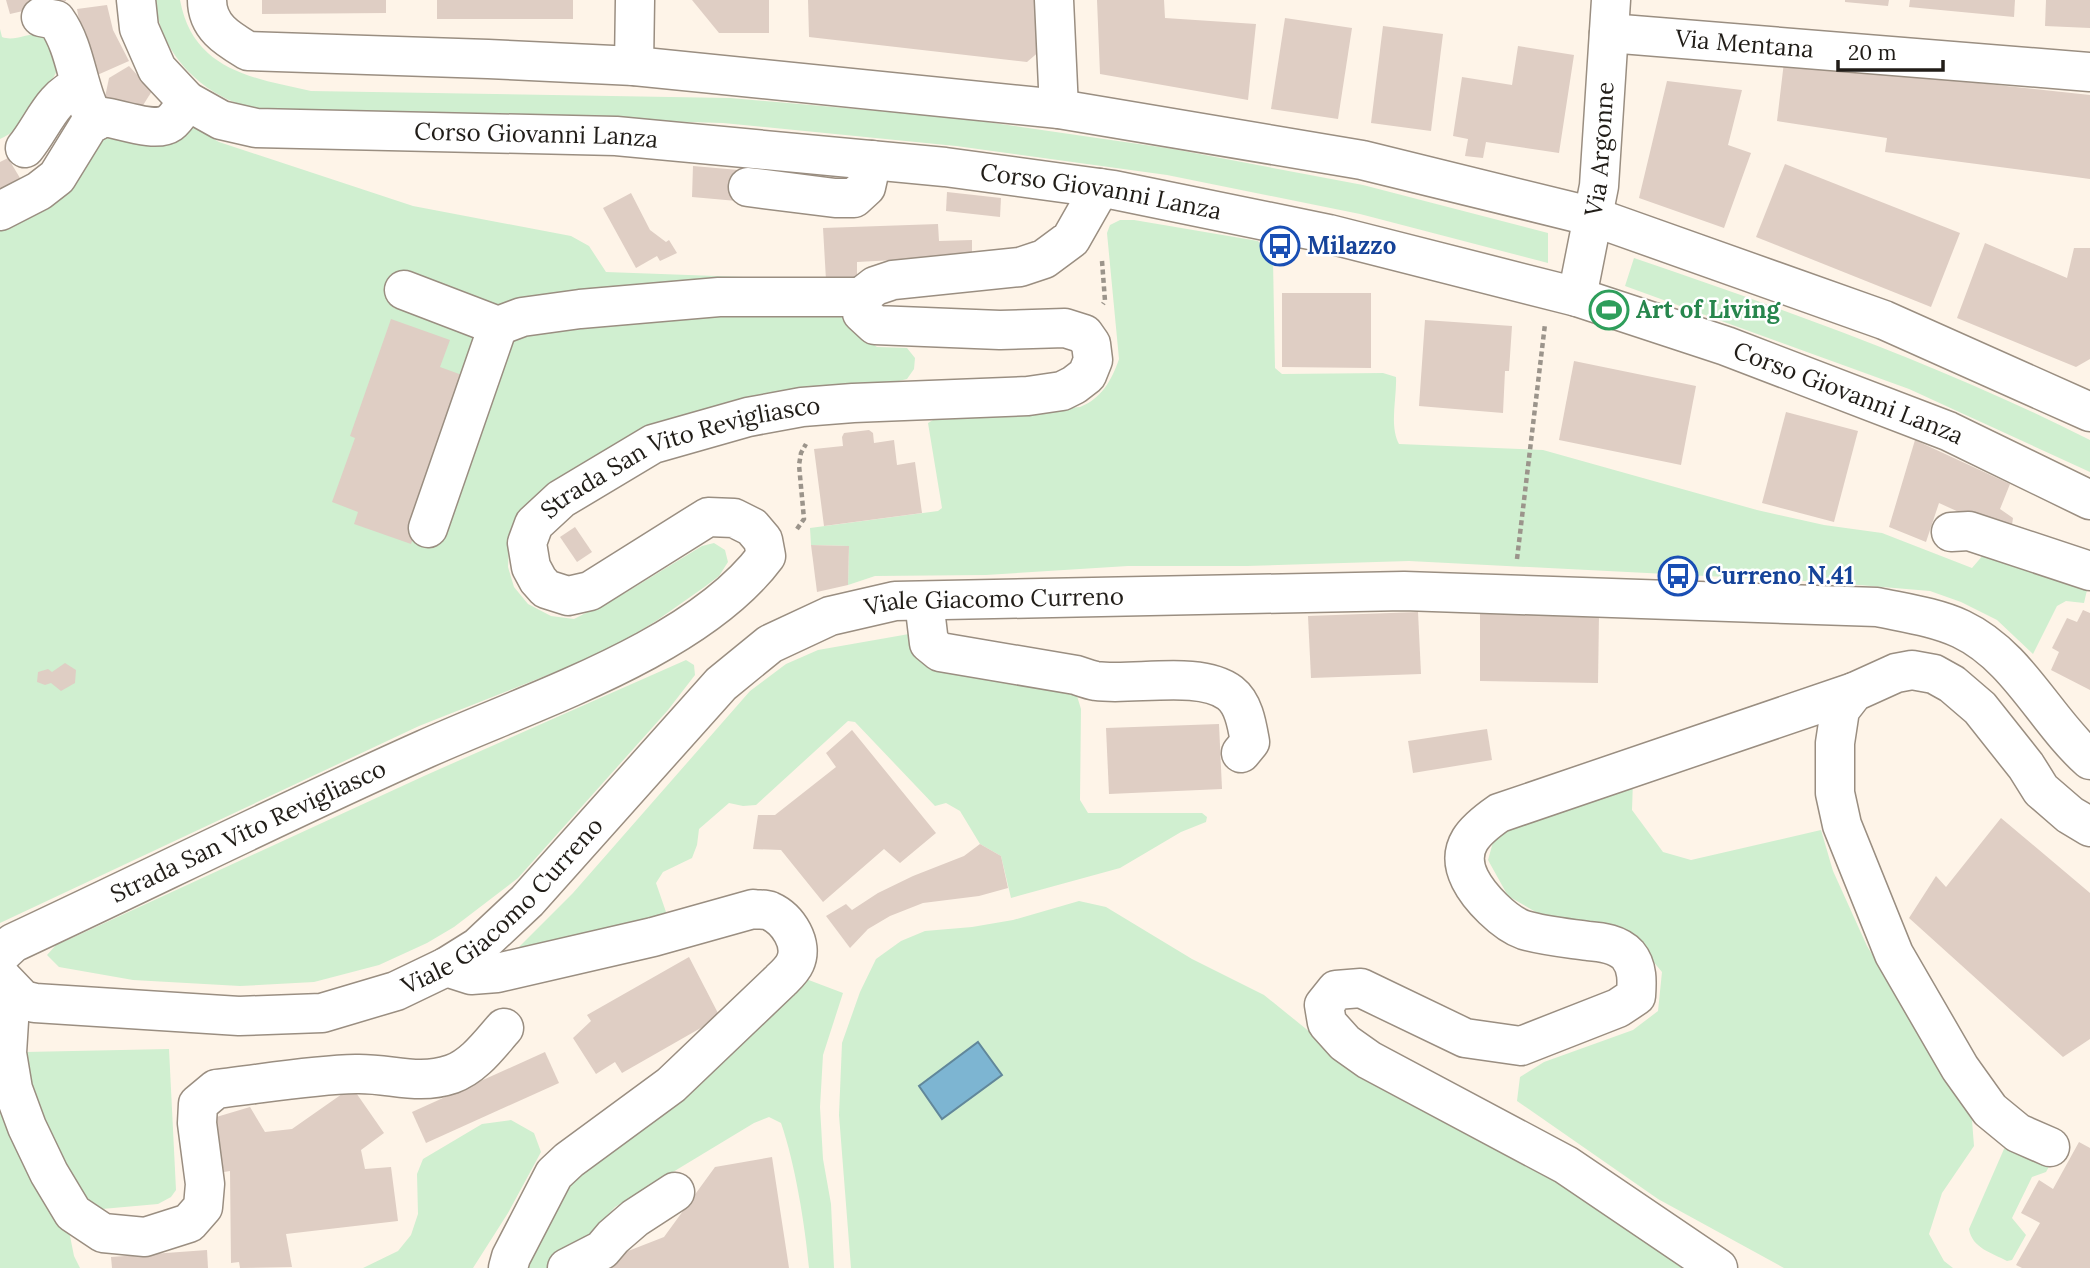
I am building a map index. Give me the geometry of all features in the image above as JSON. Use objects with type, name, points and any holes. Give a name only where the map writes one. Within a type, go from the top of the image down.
[{"type":"street","name":"Corso Giovanni Lanza","points":[[136,0],[139,28],[158,69],[187,101],[221,120],[256,128],[616,136],[945,167],[1100,188],[1329,234],[1564,293],[1726,346],[1948,431],[2090,500]]},
{"type":"street","points":[[207,0],[207,9],[222,35],[248,51],[488,58],[634,66],[1059,109],[1362,160],[1594,217],[1884,320],[2088,410]]},
{"type":"street","points":[[634,66],[635,0]]},
{"type":"street","points":[[1054,0],[1059,109]]},
{"type":"street","name":"Via Mentana","points":[[1610,16],[2090,72]]},
{"type":"street","name":"Via Argonne","points":[[1564,293],[1594,217],[1599,186],[1610,16]]},
{"type":"street","points":[[40,18],[56,20],[64,31],[86,106],[96,121]]},
{"type":"street","points":[[25,148],[40,130],[55,102],[69,90],[80,86]]},
{"type":"street","points":[[0,211],[39,191],[57,177],[89,125],[104,117],[143,125],[164,126],[172,122],[187,101]]},
{"type":"street","points":[[748,187],[853,198],[861,194],[866,187],[872,160]]},
{"type":"street","points":[[404,290],[498,326],[522,317],[696,299],[861,298],[875,286],[893,280],[1020,267],[1044,260],[1071,239],[1100,188]]},
{"type":"street","name":"Strada San Vito Revigliasco","points":[[4,973],[13,943],[424,750],[605,671],[691,624],[754,573],[766,556],[763,540],[752,527],[734,517],[708,517],[590,591],[568,596],[546,589],[538,580],[531,567],[527,542],[534,524],[561,499],[653,444],[748,417],[802,407],[1028,396],[1062,391],[1087,375],[1093,360],[1091,344],[1084,334],[1065,328],[1000,330],[875,325],[862,313],[861,298]]},
{"type":"street","points":[[428,527],[498,326]]},
{"type":"street","points":[[1951,532],[1969,531],[2090,571]]},
{"type":"street","name":"Viale Giacomo Curreno","points":[[4,973],[23,1000],[36,1003],[239,1016],[322,1013],[396,991],[446,967],[478,947],[527,901],[721,684],[770,644],[830,616],[895,601],[1404,591],[1877,607],[1933,619],[1962,630],[1992,648],[2071,743],[2090,760]]},
{"type":"street","points":[[924,601],[929,643],[940,652],[1076,675],[1096,681],[1190,681],[1218,687],[1232,694],[1246,718],[1250,742],[1241,753]]},
{"type":"street","points":[[1721,1266],[1566,1165],[1369,1060],[1345,1043],[1327,1024],[1324,1005],[1336,990],[1361,988],[1465,1038],[1521,1046],[1618,1008],[1636,996],[1638,977],[1628,956],[1610,943],[1521,929],[1499,913],[1478,895],[1466,872],[1465,848],[1476,830],[1499,813],[1854,692],[1896,673],[1912,670],[1934,674],[1952,684],[1980,708],[2026,766],[2041,790],[2070,815],[2090,827]]},
{"type":"street","points":[[1854,692],[1840,710],[1835,743],[1835,793],[1842,825],[1894,954],[1960,1068],[1990,1110],[2018,1133],[2050,1147]]},
{"type":"street","points":[[446,967],[471,975],[497,973],[653,937],[753,909],[768,910],[783,919],[790,928],[798,952],[795,964],[780,981],[671,1084],[554,1174],[511,1257],[508,1268]]},
{"type":"street","points":[[4,973],[6,1053],[13,1088],[27,1127],[49,1173],[74,1213],[103,1233],[145,1237],[189,1223],[203,1207],[205,1184],[197,1123],[198,1104],[216,1088],[355,1074],[423,1081],[454,1073],[479,1056],[504,1028]]},
{"type":"street","points":[[567,1268],[602,1250],[635,1218],[676,1192]]},
{"type":"path","points":[[1516,595],[1516,567],[1564,293]]},
{"type":"path","points":[[763,540],[797,529],[804,519],[799,465],[800,453],[808,441]]},
{"type":"green space","points":[[156,0],[180,0],[187,23],[198,42],[228,67],[267,81],[311,91],[730,98],[959,118],[1173,149],[1363,185],[1548,233],[1548,263],[1360,214],[1167,175],[956,146],[723,123],[304,111],[250,107],[215,93],[185,68],[164,36],[158,19]]},
{"type":"green space","points":[[0,29],[2,37],[7,38],[43,34],[59,67],[26,118],[0,139]]},
{"type":"green space","points":[[191,126],[219,142],[413,206],[571,236],[589,246],[606,272],[826,280],[860,335],[877,347],[907,348],[915,358],[914,369],[907,379],[603,453],[549,483],[521,511],[509,543],[508,567],[514,587],[528,604],[551,616],[574,619],[625,593],[702,546],[714,543],[725,550],[728,562],[719,576],[703,588],[603,653],[419,726],[0,923],[0,226],[109,134],[166,145]]},
{"type":"green space","points":[[1120,220],[1134,220],[1258,241],[1273,260],[1275,368],[1282,374],[1383,373],[1396,377],[1394,428],[1399,444],[1543,450],[1757,510],[1824,525],[1882,533],[1972,568],[1984,554],[2080,582],[2087,590],[2084,603],[2066,601],[2057,606],[2033,654],[1997,620],[1961,602],[1930,591],[1823,582],[1409,561],[1247,566],[1128,566],[986,575],[875,576],[848,585],[849,546],[811,545],[810,528],[938,511],[942,508],[928,423],[933,420],[1080,407],[1094,399],[1105,388],[1119,359],[1107,233],[1110,225]]},
{"type":"green space","points":[[1634,258],[1865,341],[2035,413],[2090,440],[2090,472],[1909,389],[1625,286]]},
{"type":"green space","points":[[909,634],[1068,681],[1081,709],[1080,800],[1088,813],[1202,813],[1207,817],[1206,822],[1181,832],[1120,868],[1011,898],[1001,856],[980,844],[960,811],[946,803],[935,806],[855,722],[848,721],[756,805],[729,803],[699,829],[692,858],[663,872],[656,883],[666,912],[661,922],[514,952],[573,893],[750,691],[786,664],[818,650]]},
{"type":"green space","points":[[686,660],[694,665],[695,675],[668,710],[518,878],[454,927],[427,943],[379,965],[314,982],[240,986],[133,980],[59,967],[47,955],[56,945],[424,776]]},
{"type":"green space","points":[[1633,781],[1632,810],[1663,852],[1691,860],[1821,830],[1833,871],[1867,946],[1972,1120],[1974,1146],[1942,1193],[1929,1234],[1944,1261],[1953,1268],[1784,1268],[1658,1199],[1517,1101],[1520,1077],[1544,1062],[1633,1030],[1658,1011],[1662,972],[1627,930],[1541,915],[1508,896],[1488,860],[1495,835]]},
{"type":"green space","points":[[1079,901],[1106,907],[1192,959],[1264,995],[1331,1049],[1542,1166],[1696,1268],[851,1268],[839,1115],[842,1043],[860,992],[876,959],[901,941],[925,931],[1013,920]]},
{"type":"green space","points":[[806,979],[843,993],[823,1055],[820,1107],[823,1159],[831,1204],[834,1268],[809,1268],[791,1156],[781,1123],[769,1117],[754,1123],[615,1207],[604,1219],[598,1235],[552,1268],[529,1268],[532,1246],[566,1179]]},
{"type":"green space","points":[[169,1049],[176,1190],[171,1197],[158,1204],[102,1209],[86,1204],[19,1076],[25,1052]]},
{"type":"green space","points":[[0,1077],[69,1231],[74,1256],[80,1268],[0,1268]]},
{"type":"green space","points":[[511,1120],[534,1133],[541,1152],[508,1213],[473,1268],[363,1268],[398,1251],[411,1235],[418,1214],[417,1174],[423,1159],[482,1124]]},
{"type":"green space","points":[[2010,1142],[2051,1163],[2046,1172],[2032,1177],[2012,1218],[2026,1235],[2012,1260],[2007,1261],[1978,1245],[1969,1229],[2004,1149]]},
{"type":"water","points":[[978,1042],[1002,1075],[942,1119],[919,1086]]},
{"type":"building","points":[[6,0],[66,0],[66,1],[10,14]]},
{"type":"building","points":[[262,0],[386,0],[386,13],[262,14]]},
{"type":"building","points":[[437,0],[573,0],[573,19],[437,19]]},
{"type":"building","points":[[692,0],[769,0],[769,33],[719,33]]},
{"type":"building","points":[[808,0],[1038,0],[1041,50],[1027,62],[809,37]]},
{"type":"building","points":[[1097,0],[1164,0],[1165,18],[1256,24],[1248,100],[1100,74]]},
{"type":"building","points":[[1845,0],[1889,0],[1888,6]]},
{"type":"building","points":[[1910,0],[2015,0],[2014,17],[1909,7]]},
{"type":"building","points":[[2046,0],[2090,0],[2090,28],[2045,26]]},
{"type":"building","points":[[107,5],[113,30],[129,61],[95,76],[83,42],[77,9]]},
{"type":"building","points":[[1285,18],[1352,28],[1338,119],[1271,109]]},
{"type":"building","points":[[1383,26],[1443,34],[1431,131],[1371,123]]},
{"type":"building","points":[[1518,46],[1574,55],[1559,153],[1486,142],[1483,158],[1465,156],[1468,139],[1453,136],[1462,77],[1512,85]]},
{"type":"building","points":[[1784,62],[2090,95],[2090,179],[1885,152],[1887,138],[1777,121]]},
{"type":"building","points":[[129,66],[152,91],[140,110],[104,102],[109,78]]},
{"type":"building","points":[[1667,81],[1742,90],[1728,145],[1751,153],[1724,228],[1639,198]]},
{"type":"building","points":[[8,158],[23,183],[0,196],[0,162]]},
{"type":"building","points":[[1785,164],[1960,233],[1931,307],[1756,237]]},
{"type":"building","points":[[693,166],[739,170],[737,201],[692,197]]},
{"type":"building","points":[[947,192],[1001,198],[1000,217],[946,211]]},
{"type":"building","points":[[631,193],[650,230],[666,242],[669,240],[677,253],[660,261],[657,256],[636,268],[603,208]]},
{"type":"building","points":[[938,224],[939,241],[972,240],[972,256],[857,262],[857,279],[826,280],[823,228]]},
{"type":"building","points":[[1985,243],[2067,278],[2074,248],[2090,248],[2090,359],[2076,367],[1957,318]]},
{"type":"building","points":[[1282,293],[1371,293],[1371,368],[1282,367]]},
{"type":"building","points":[[391,319],[450,340],[440,367],[473,379],[442,428],[416,502],[425,506],[411,544],[354,524],[358,512],[332,502],[355,438],[350,436]]},
{"type":"building","points":[[1425,320],[1512,326],[1509,371],[1505,371],[1503,413],[1419,406]]},
{"type":"building","points":[[1574,361],[1696,386],[1681,465],[1559,440]]},
{"type":"building","points":[[1786,412],[1858,431],[1834,522],[1762,503]]},
{"type":"building","points":[[869,430],[873,433],[874,443],[894,440],[897,465],[915,462],[922,513],[824,526],[814,449],[843,446],[844,433]]},
{"type":"building","points":[[1915,440],[2010,484],[2000,509],[2013,518],[2012,525],[1994,528],[1939,503],[1926,542],[1889,527]]},
{"type":"building","points":[[575,527],[592,552],[577,562],[560,537]]},
{"type":"building","points":[[811,545],[849,546],[848,585],[817,592]]},
{"type":"building","points":[[2083,610],[2090,613],[2090,690],[2051,670],[2059,652],[2052,648],[2067,618],[2077,622]]},
{"type":"building","points":[[1418,612],[1421,674],[1311,678],[1308,616]]},
{"type":"building","points":[[1480,614],[1599,615],[1598,683],[1480,681]]},
{"type":"building","points":[[65,663],[76,670],[75,683],[61,691],[51,683],[45,685],[37,682],[38,672],[48,669],[52,672]]},
{"type":"building","points":[[1219,724],[1222,789],[1109,794],[1106,728]]},
{"type":"building","points":[[1487,729],[1492,760],[1413,773],[1408,741]]},
{"type":"building","points":[[852,730],[936,833],[900,863],[884,849],[823,902],[781,850],[753,849],[758,815],[775,815],[836,767],[826,753]]},
{"type":"building","points":[[2001,818],[2090,893],[2090,1039],[2063,1057],[1909,918],[1936,876],[1946,887]]},
{"type":"building","points":[[980,844],[1001,856],[1008,888],[979,896],[923,903],[890,916],[868,929],[850,948],[826,916],[846,904],[852,910],[878,893],[913,876],[964,856]]},
{"type":"building","points":[[689,957],[720,1017],[622,1073],[615,1062],[596,1074],[573,1038],[591,1021],[587,1015]]},
{"type":"building","points":[[545,1052],[559,1083],[426,1143],[412,1112]]},
{"type":"building","points":[[352,1087],[384,1133],[361,1150],[365,1169],[391,1167],[398,1221],[286,1234],[292,1267],[240,1268],[239,1262],[231,1263],[230,1171],[224,1172],[213,1118],[250,1107],[265,1132],[292,1129]]},
{"type":"building","points":[[2079,1142],[2090,1148],[2090,1268],[2022,1268],[2016,1265],[2040,1223],[2021,1213],[2039,1180],[2053,1189]]},
{"type":"building","points":[[772,1157],[789,1268],[607,1268],[605,1260],[664,1237],[715,1167]]},
{"type":"building","points":[[207,1250],[208,1268],[112,1268],[111,1257]]},
{"type":"place","name":"Milazzo","points":[[1280,246]]},
{"type":"place","name":"Art of Living","points":[[1609,310]]},
{"type":"place","name":"Curreno N.41","points":[[1678,576]]}]
